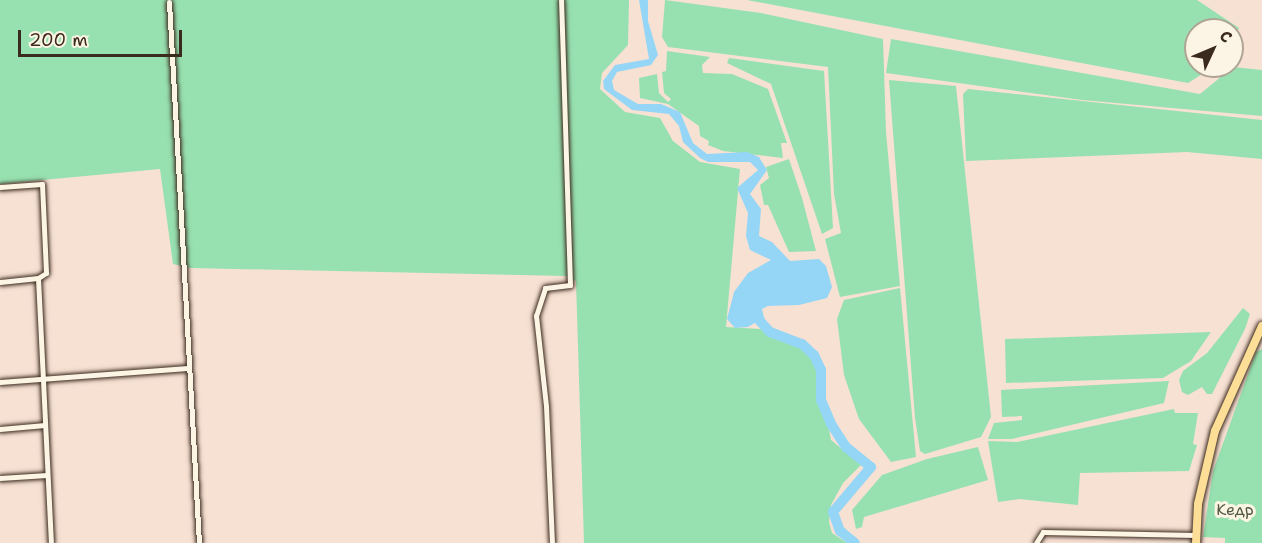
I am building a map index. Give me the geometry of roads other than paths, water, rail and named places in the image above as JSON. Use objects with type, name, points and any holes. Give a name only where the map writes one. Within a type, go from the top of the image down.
[{"type":"main road","points":[[1196,539],[1202,483],[1215,431],[1262,326]]},
{"type":"street","points":[[552,543],[546,405],[536,316],[545,288],[570,285],[561,0]]},
{"type":"street","points":[[169,2],[187,368],[199,543]]},
{"type":"street","points":[[0,187],[42,184],[46,273],[38,278],[0,282]]},
{"type":"street","points":[[38,278],[51,543]]},
{"type":"street","points":[[0,382],[187,368]]},
{"type":"street","points":[[0,429],[45,425]]},
{"type":"street","points":[[0,478],[47,475]]},
{"type":"street","points":[[1036,543],[1042,532],[1141,534],[1196,539]]},
{"type":"street","points":[[1140,543],[1141,534]]},
{"type":"water","points":[[639,0],[648,0],[648,21],[658,55],[651,65],[617,72],[612,81],[614,90],[638,104],[661,104],[680,112],[693,143],[707,154],[747,152],[759,157],[767,170],[750,194],[761,209],[759,236],[772,242],[790,261],[819,259],[826,266],[832,287],[827,298],[799,305],[768,306],[756,312],[758,321],[748,327],[735,328],[727,319],[734,292],[748,273],[771,260],[750,250],[746,236],[748,213],[737,188],[758,170],[750,162],[708,162],[700,158],[683,142],[679,126],[669,114],[632,110],[604,89],[603,81],[615,65],[649,59]]},
{"type":"waterway","points":[[754,299],[760,321],[770,332],[802,344],[814,355],[821,370],[821,400],[831,424],[846,447],[871,467],[833,512],[840,531],[855,543]]},
{"type":"park label","name":"Кедр","points":[[1235,510]]}]
